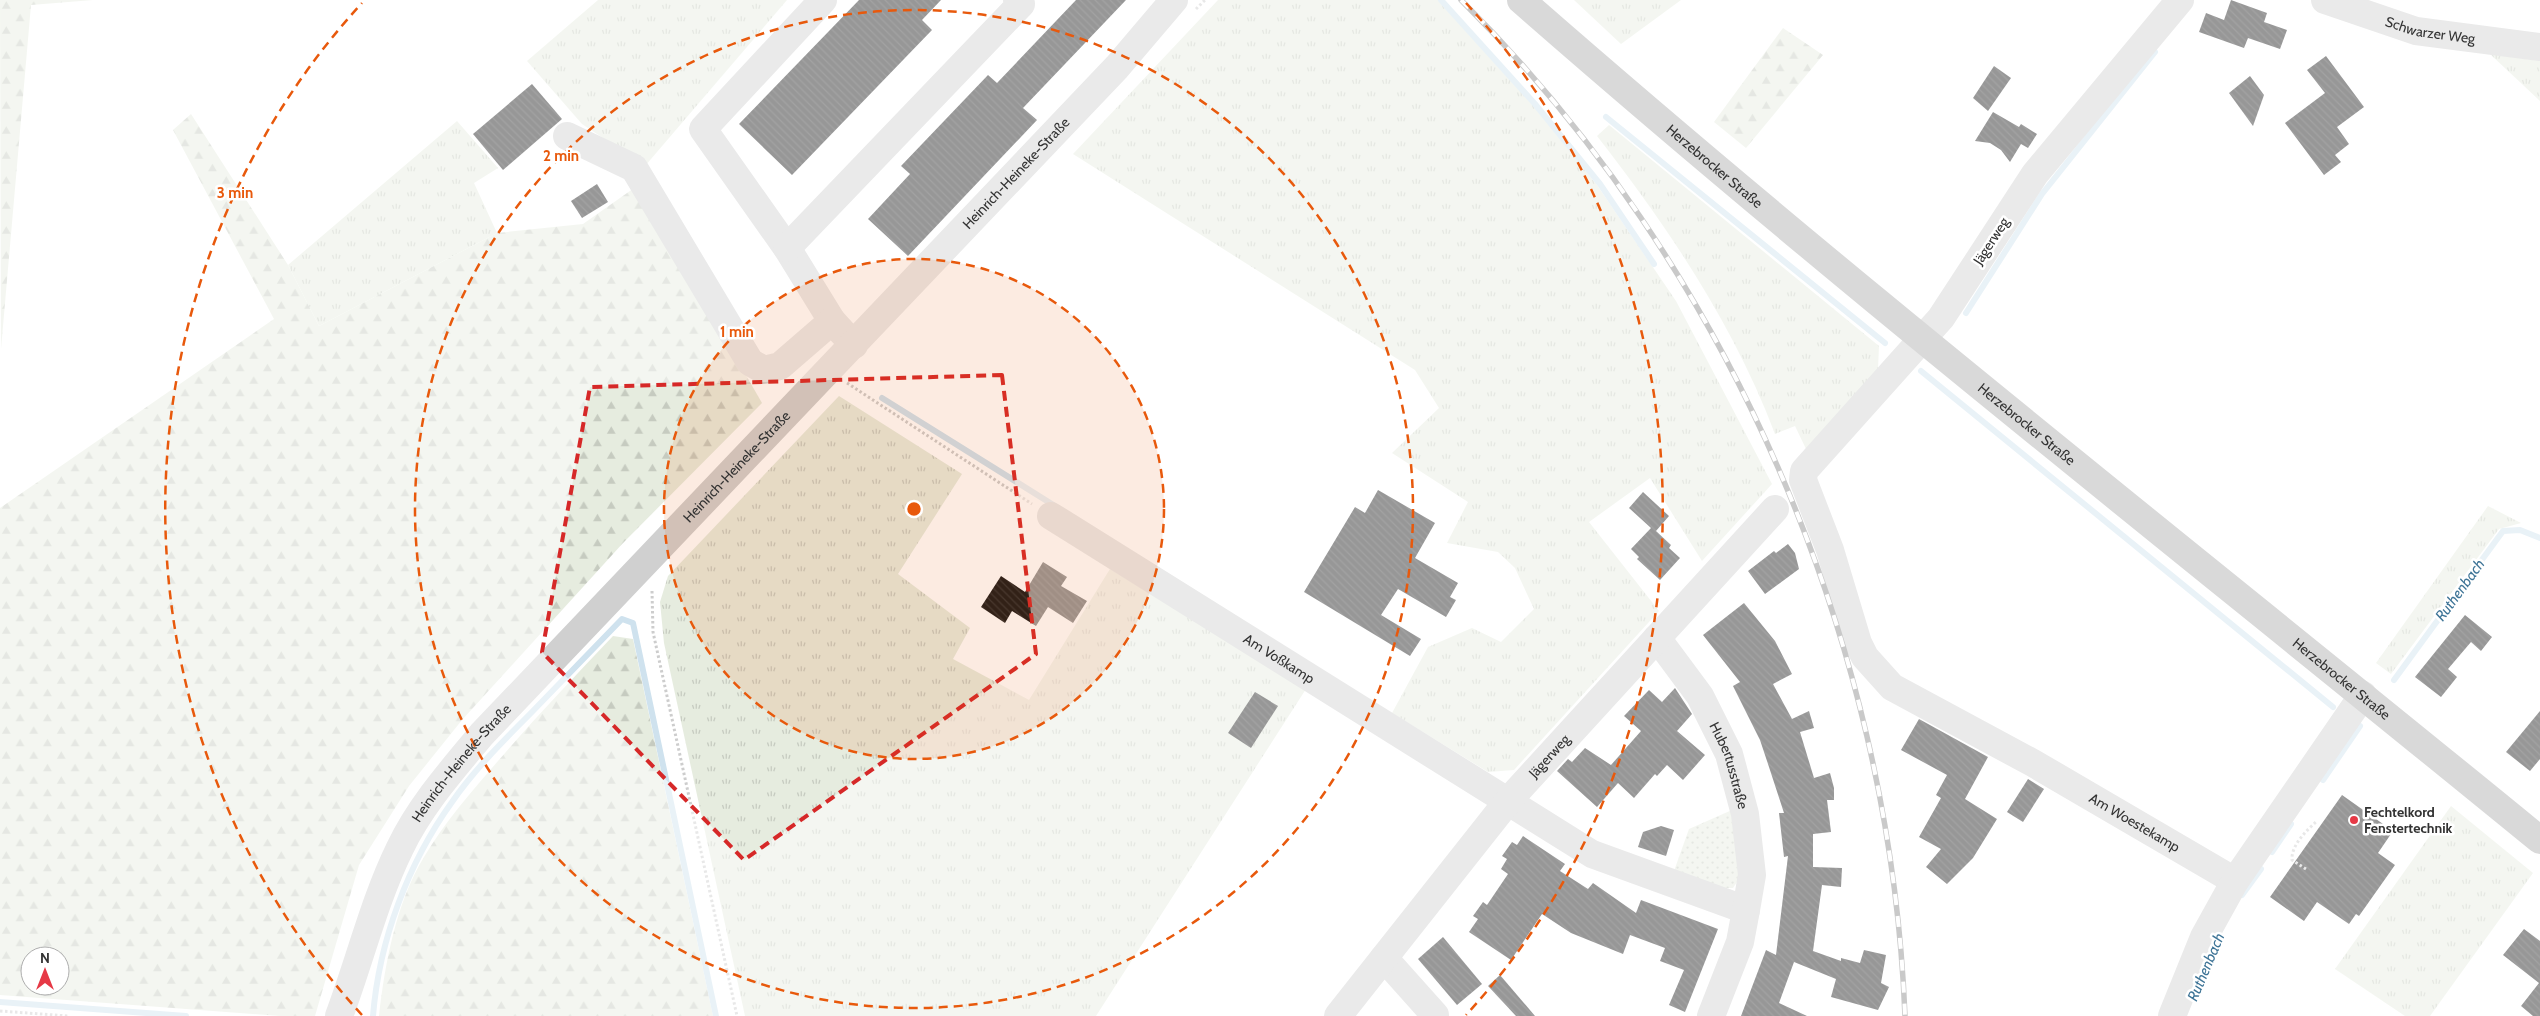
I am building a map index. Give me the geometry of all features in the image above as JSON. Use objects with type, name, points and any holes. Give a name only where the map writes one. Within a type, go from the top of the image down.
[{"type":"main road","name":"Herzebrocker Straße","points":[[1521,0],[1608,77],[1922,339],[2540,840]]},
{"type":"street","points":[[823,0],[703,129],[787,248],[832,321],[854,345]]},
{"type":"street","points":[[787,248],[1020,4],[1017,0]]},
{"type":"street","name":"Heinrich-Heineke-Straße","points":[[339,1016],[357,969],[376,905],[400,847],[438,787],[482,734],[830,371],[1117,67],[1174,0]]},
{"type":"street","name":"Jägerweg","points":[[1803,480],[1804,471],[1941,318],[2035,174],[2180,0]]},
{"type":"street","name":"Schwarzer Weg","points":[[2325,0],[2416,31],[2540,47]]},
{"type":"street","points":[[567,136],[634,168],[750,362],[764,370],[780,366],[832,321]]},
{"type":"street","name":"Am Woestekamp","points":[[1803,480],[1830,550],[1858,642],[1865,657],[1892,687],[2033,763],[2235,881]]},
{"type":"street","name":"Jägerweg","points":[[1338,1016],[1508,801],[1775,508]]},
{"type":"street","name":"Am Voßkamp","points":[[1051,516],[1508,801]]},
{"type":"street","name":"Hubertusstraße","points":[[1657,638],[1700,696],[1729,754],[1745,814],[1752,876],[1740,942],[1711,1016]]},
{"type":"street","points":[[2172,1016],[2204,937],[2235,881],[2363,695]]},
{"type":"street","points":[[1508,801],[1592,854],[1746,910]]},
{"type":"street","points":[[1384,958],[1434,1015]]},
{"type":"street","name":"Heinrich-Heineke-Straße","points":[[356,1016],[357,969]]},
{"type":"path","points":[[830,371],[1051,516]]},
{"type":"path","points":[[654,582],[652,591],[653,632],[737,1016]]},
{"type":"path","points":[[2306,869],[2292,860],[2291,853],[2306,832],[2317,821]]},
{"type":"path","points":[[0,1012],[68,1016]]},
{"type":"highlighted area","points":[[1002,375],[1036,654],[744,860],[542,652],[590,387]]},
{"type":"green space","points":[[0,0],[93,0],[31,5],[1,349]]},
{"type":"green space","points":[[598,0],[787,0],[645,166],[582,124],[527,61]]},
{"type":"green space","points":[[1218,0],[1438,0],[1533,105],[1597,185],[1676,301],[1772,484],[1702,561],[1650,478],[1589,522],[1659,611],[1514,770],[1488,772],[1392,713],[1428,647],[1472,628],[1501,642],[1534,609],[1515,568],[1498,552],[1447,543],[1468,502],[1392,453],[1439,408],[1415,370],[1073,154]]},
{"type":"green space","points":[[1574,0],[1681,0],[1621,44]]},
{"type":"green space","points":[[1783,28],[1823,55],[1746,148],[1714,122]]},
{"type":"green space","points":[[2490,54],[2540,61],[2540,101]]},
{"type":"green space","points":[[191,114],[288,265],[319,326],[497,233],[583,224],[637,186],[762,403],[623,543],[462,720],[409,786],[359,865],[315,1016],[280,1016],[0,995],[0,508],[274,319],[173,130]]},
{"type":"green space","points":[[457,121],[498,168],[474,183],[497,233],[319,326],[288,265]]},
{"type":"green space","points":[[1609,125],[1879,346],[1878,369],[1807,451],[1795,426],[1775,434],[1740,354],[1697,278],[1649,206],[1597,136]]},
{"type":"green space","points":[[839,396],[962,474],[898,574],[970,628],[953,659],[1029,700],[1110,569],[1306,689],[1096,1016],[745,1016],[664,643],[660,602],[668,576]]},
{"type":"green space","points":[[2488,506],[2521,523],[2499,529],[2391,674],[2376,663]]},
{"type":"green space","points":[[613,636],[633,639],[713,1016],[379,1016],[388,955],[399,914],[414,875],[432,844],[478,784],[540,713]]},
{"type":"green space","points":[[2451,806],[2533,873],[2430,1016],[2405,1016],[2335,969]]},
{"type":"green space","points":[[1732,810],[1739,879],[1733,888],[1725,888],[1674,871],[1689,829]]},
{"type":"building","points":[[859,0],[941,0],[922,20],[932,30],[792,175],[739,124]]},
{"type":"building","points":[[1076,0],[1126,0],[1023,108],[1037,120],[908,256],[868,219],[910,174],[901,166],[988,75],[997,83]]},
{"type":"building","points":[[2231,0],[2267,13],[2264,22],[2287,30],[2280,49],[2248,38],[2244,48],[2199,32],[2206,13],[2224,20]]},
{"type":"building","points":[[2326,56],[2364,107],[2337,127],[2349,144],[2335,155],[2341,162],[2324,175],[2285,123],[2325,93],[2307,70]]},
{"type":"building","points":[[1994,66],[2011,78],[1988,111],[1973,98]]},
{"type":"building","points":[[2250,76],[2264,95],[2253,126],[2229,93]]},
{"type":"building","points":[[532,84],[562,119],[503,170],[473,134]]},
{"type":"building","points":[[1993,112],[2019,127],[2021,124],[2037,134],[2028,148],[2021,144],[2010,162],[2001,150],[1990,143],[1975,141]]},
{"type":"building","points":[[597,184],[608,202],[582,218],[571,201]]},
{"type":"building","points":[[1378,490],[1435,523],[1415,558],[1458,583],[1450,597],[1456,600],[1446,617],[1398,589],[1381,615],[1421,639],[1410,656],[1304,592],[1355,507],[1365,513]]},
{"type":"building","points":[[1643,492],[1669,516],[1656,531],[1671,545],[1669,548],[1680,558],[1660,580],[1637,559],[1639,557],[1631,549],[1651,528],[1629,508]]},
{"type":"building","points":[[1788,544],[1795,553],[1799,569],[1765,594],[1748,571],[1774,551],[1776,553]]},
{"type":"building","points":[[1043,562],[1067,577],[1061,586],[1087,601],[1073,623],[1048,607],[1036,626],[1012,611],[1005,623],[981,607],[1001,576],[1025,592]]},
{"type":"building","points":[[1744,603],[1775,641],[1792,674],[1773,684],[1792,719],[1809,711],[1814,728],[1800,732],[1814,778],[1830,773],[1834,788],[1834,800],[1827,800],[1831,832],[1813,834],[1813,867],[1842,868],[1841,887],[1822,885],[1813,951],[1841,961],[1841,958],[1860,963],[1864,950],[1886,955],[1881,983],[1889,987],[1878,1010],[1831,997],[1836,979],[1794,962],[1779,1003],[1807,1016],[1741,1016],[1766,950],[1776,955],[1788,856],[1784,857],[1779,813],[1784,813],[1760,740],[1733,686],[1740,682],[1703,635]]},
{"type":"building","points":[[2465,615],[2492,637],[2481,651],[2471,642],[2448,669],[2457,677],[2441,697],[2415,677]]},
{"type":"building","points":[[1675,688],[1692,714],[1677,731],[1705,755],[1683,780],[1667,765],[1657,776],[1655,774],[1634,798],[1618,783],[1597,807],[1557,771],[1568,759],[1572,762],[1585,748],[1611,765],[1641,731],[1624,716],[1649,690],[1662,702]]},
{"type":"building","points":[[1255,692],[1278,706],[1251,748],[1228,733]]},
{"type":"building","points":[[2540,711],[2540,759],[2530,771],[2506,752]]},
{"type":"building","points":[[1919,719],[1988,757],[1965,799],[1997,819],[1973,858],[1947,884],[1926,867],[1941,849],[1919,837],[1941,798],[1936,795],[1947,775],[1901,750]]},
{"type":"building","points":[[2028,779],[2044,789],[2023,822],[2007,812]]},
{"type":"building","points":[[2342,795],[2393,831],[2378,853],[2395,865],[2359,916],[2356,914],[2349,924],[2317,902],[2304,921],[2270,897]]},
{"type":"building","points":[[1661,826],[1674,830],[1666,856],[1638,847],[1643,832]]},
{"type":"building","points":[[1523,836],[1565,864],[1560,871],[1588,889],[1593,883],[1636,913],[1641,900],[1718,929],[1685,1012],[1669,1005],[1684,970],[1660,961],[1665,948],[1630,935],[1623,954],[1571,933],[1542,914],[1511,960],[1469,932],[1478,919],[1473,916],[1483,902],[1487,905],[1508,874],[1501,869],[1507,859],[1502,856],[1512,842],[1517,845]]},
{"type":"building","points":[[2524,929],[2540,941],[2540,1016],[2533,1016],[2521,1006],[2539,983],[2503,955]]},
{"type":"building","points":[[1443,937],[1482,984],[1457,1005],[1418,959]]},
{"type":"building","points":[[1500,975],[1535,1016],[1516,1016],[1488,986]]},
{"type":"waterway","points":[[1441,0],[1535,104],[1600,184],[1654,264]]},
{"type":"waterway","points":[[1966,313],[2042,194],[2155,52]]},
{"type":"waterway","points":[[1606,117],[1885,343]]},
{"type":"waterway","points":[[1921,371],[2333,707]]},
{"type":"waterway","points":[[882,398],[1055,506]]},
{"type":"waterway","name":"Ruthenbach","points":[[2394,680],[2503,531],[2520,530],[2540,538]]},
{"type":"waterway","points":[[373,1016],[376,988],[389,931],[409,877],[436,826],[461,790],[489,756],[622,619],[633,623],[716,1016]]},
{"type":"waterway","name":"Ruthenbach","points":[[2323,780],[2360,726]]},
{"type":"waterway","name":"Ruthenbach","points":[[2272,852],[2291,824]]},
{"type":"waterway","name":"Ruthenbach","points":[[2242,895],[2261,869]]},
{"type":"waterway","points":[[0,1002],[186,1016]]},
{"type":"railway","points":[[1461,0],[1556,104],[1641,218],[1715,339],[1778,466],[1828,599],[1867,736],[1893,875],[1905,1016]]},
{"type":"place","name":"Fechtelkord Fenstertechnik","points":[[2354,820]]}]
